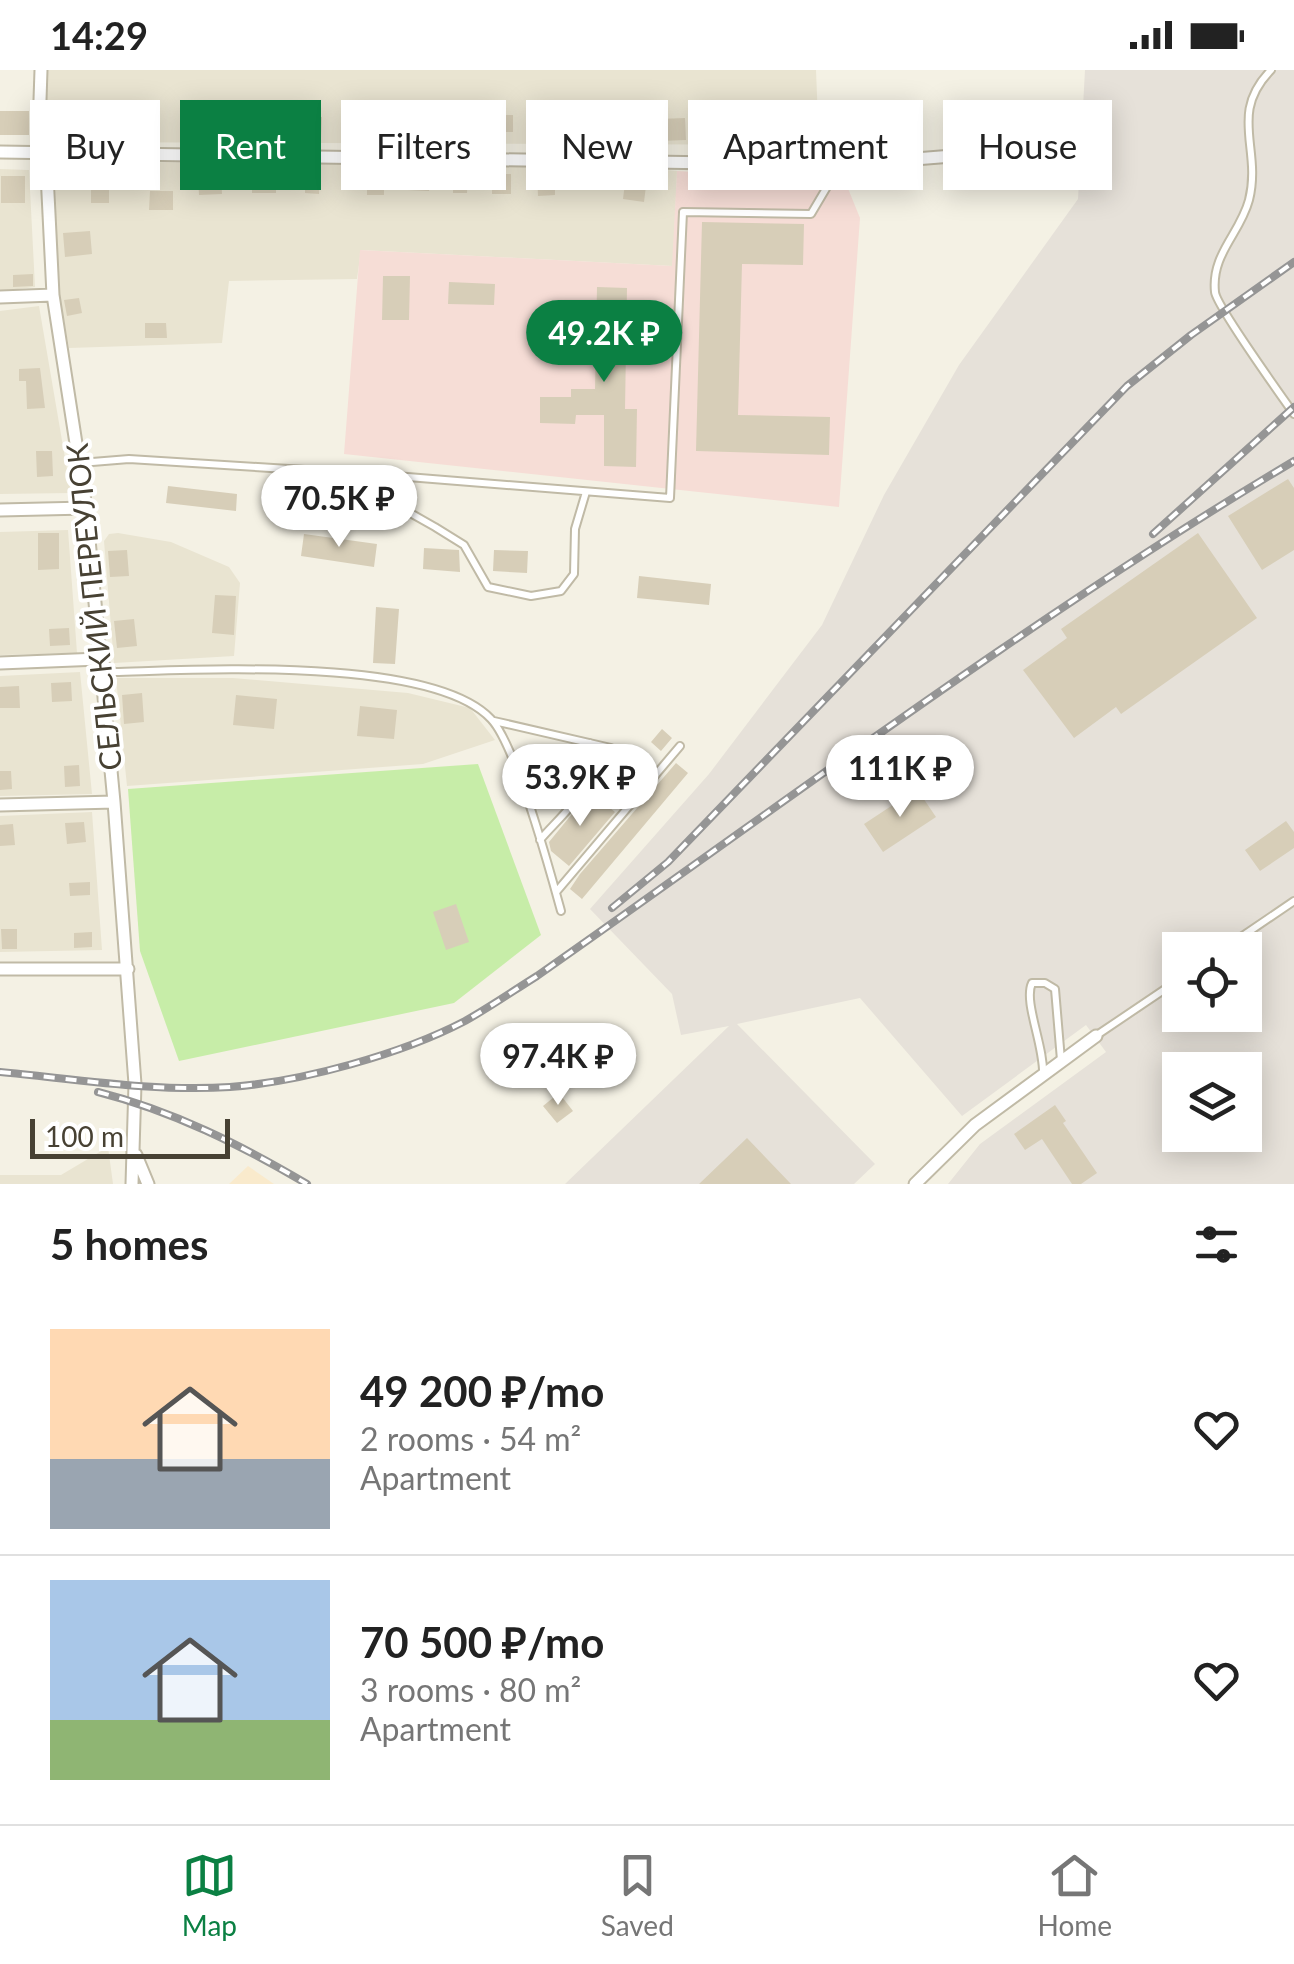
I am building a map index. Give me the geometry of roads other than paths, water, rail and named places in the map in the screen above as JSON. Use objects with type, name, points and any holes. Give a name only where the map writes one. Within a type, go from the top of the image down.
[{"type":"street","name":"СЕЛЬСКИЙ ПЕРЕУЛОК","points":[[40,100],[41,70]]},
{"type":"street","points":[[0,152],[30,153]]},
{"type":"street","points":[[160,155],[688,164]]},
{"type":"street","name":"СЕЛЬСКИЙ ПЕРЕУЛОК","points":[[48,190],[53,295],[86,508],[114,802],[135,1084],[132,1184]]},
{"type":"street","points":[[0,297],[53,295]]},
{"type":"street","points":[[0,510],[86,508]]},
{"type":"street","points":[[0,663],[99,659]]},
{"type":"street","points":[[0,805],[114,802]]},
{"type":"street","points":[[0,969],[128,969]]},
{"type":"street","points":[[914,1184],[975,1125],[1096,1036]]},
{"type":"street","name":"СЕЛЬСКИЙ ПЕРЕУЛОК","points":[[134,1146],[148,1184]]},
{"type":"lane","points":[[1271,70],[1256,86],[1247,115],[1254,169],[1248,204],[1216,262],[1215,296],[1294,414]]},
{"type":"lane","points":[[79,463],[130,459],[670,498],[683,212],[811,214],[826,190]]},
{"type":"lane","points":[[285,470],[340,490],[389,501],[464,544],[488,587],[530,596],[561,591],[574,574],[574,529],[586,492]]},
{"type":"lane","points":[[99,659],[114,672],[296,668],[433,687],[468,700],[493,720],[508,746],[561,911]]},
{"type":"lane","points":[[493,720],[625,754],[650,781]]},
{"type":"lane","points":[[539,841],[587,784],[594,768],[594,747],[590,742]]},
{"type":"lane","points":[[556,892],[680,746]]},
{"type":"lane","points":[[1248,932],[1294,901]]},
{"type":"lane","points":[[1043,1076],[1038,1026],[1028,1002],[1032,983],[1045,983],[1055,989],[1061,1061]]},
{"type":"lane","points":[[1096,1036],[1162,991]]},
{"type":"railway","points":[[612,908],[668,862],[1127,386],[1294,262]]},
{"type":"railway","points":[[1153,534],[1294,407]]},
{"type":"railway","points":[[0,1072],[144,1086],[230,1087],[319,1073],[440,1033],[537,976],[1005,646],[1294,461]]},
{"type":"railway","points":[[98,1092],[206,1130],[307,1184]]}]
